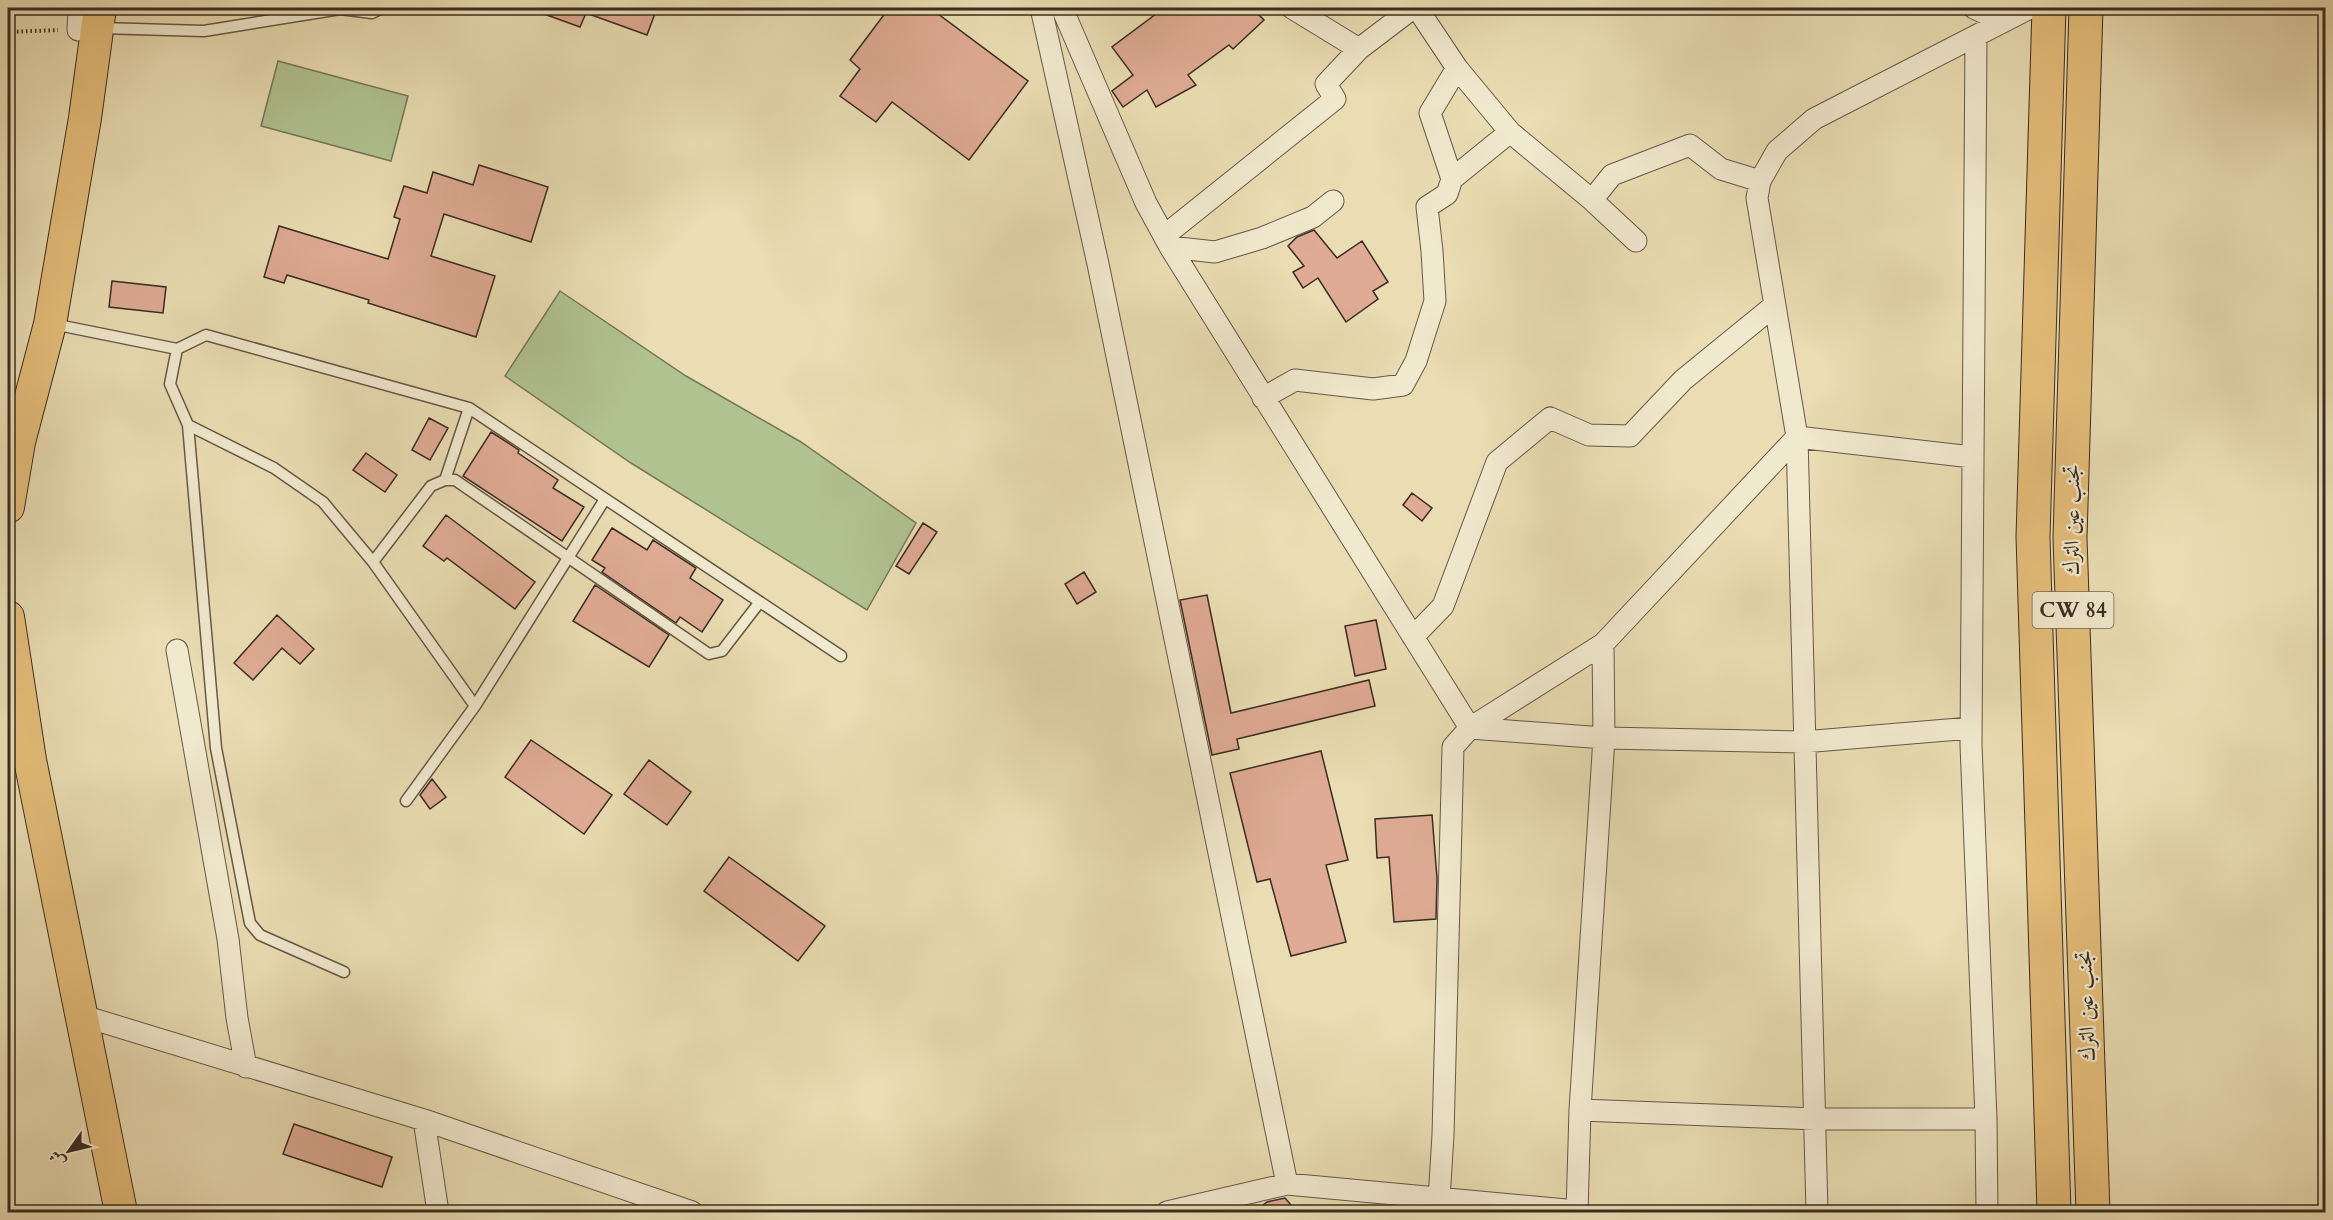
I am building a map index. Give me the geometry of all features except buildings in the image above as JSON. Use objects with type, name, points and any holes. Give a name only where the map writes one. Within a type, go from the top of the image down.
[{"type":"highway","name":"تجنب عين الترك","points":[[2049,8],[2033,537],[2054,1212]]},
{"type":"highway","name":"تجنب عين الترك","points":[[2086,8],[2070,538],[2093,1212]]},
{"type":"main road","points":[[8,507],[19,441],[50,324],[85,118],[88,18]]},
{"type":"main road","points":[[8,617],[30,760],[121,1212]]},
{"type":"street","points":[[1041,8],[1098,264],[1287,1184]]},
{"type":"street","points":[[1062,8],[1141,194],[1167,241],[1470,728]]},
{"type":"street","points":[[1292,8],[1359,49]]},
{"type":"street","points":[[1167,241],[1335,99],[1326,84],[1359,49],[1415,8],[1457,68],[1510,132],[1592,200],[1636,241]]},
{"type":"street","points":[[1974,8],[2002,22]]},
{"type":"street","points":[[1817,1212],[1803,742],[1797,437],[1757,198],[1760,181],[1777,151],[1814,119],[2031,8]]},
{"type":"street","points":[[1976,37],[1971,728],[1986,1119],[1987,1212]]},
{"type":"street","points":[[1452,178],[1430,113],[1457,68]]},
{"type":"street","points":[[1263,398],[1295,380],[1373,389],[1402,385],[1416,361],[1435,301],[1427,207],[1447,194],[1452,178],[1510,132]]},
{"type":"street","points":[[1592,200],[1612,175],[1690,146],[1721,169],[1760,181]]},
{"type":"street","points":[[1167,241],[1215,252],[1262,238],[1313,217],[1333,201]]},
{"type":"street","points":[[1413,637],[1443,606],[1474,517],[1497,462],[1550,418],[1589,435],[1630,436],[1683,380],[1775,305]]},
{"type":"street","points":[[1439,1199],[1453,747],[1470,728],[1603,644],[1797,437]]},
{"type":"street","points":[[1797,437],[1972,457]]},
{"type":"street","points":[[1170,1212],[1287,1184],[1577,1212],[1580,1110],[1604,738],[1603,644]]},
{"type":"street","points":[[177,650],[228,939],[237,1018],[246,1067]]},
{"type":"street","points":[[1470,728],[1604,738],[1803,742],[1971,728]]},
{"type":"street","points":[[80,1015],[424,1120],[692,1212]]},
{"type":"street","points":[[1580,1110],[1816,1119],[1986,1119]]},
{"type":"street","points":[[424,1120],[438,1212]]},
{"type":"lane","points":[[88,18],[204,32],[340,9],[372,13],[382,8]]},
{"type":"lane","points":[[50,324],[177,349],[206,335],[469,408],[841,656]]},
{"type":"lane","points":[[177,349],[170,384],[188,425],[216,748],[250,922],[260,935],[344,972]]},
{"type":"lane","points":[[445,480],[469,408]]},
{"type":"lane","points":[[188,425],[274,468],[323,502],[373,562],[475,706]]},
{"type":"lane","points":[[373,562],[431,486],[445,480],[455,480],[709,654],[722,651],[759,603]]},
{"type":"lane","points":[[406,801],[475,706],[605,499]]},
{"type":"path","points":[[8,32],[88,18]]},
{"type":"green space","points":[[278,61],[408,96],[391,161],[261,126]]},
{"type":"green space","points":[[560,291],[686,376],[801,442],[916,523],[867,610],[631,463],[505,376]]}]
